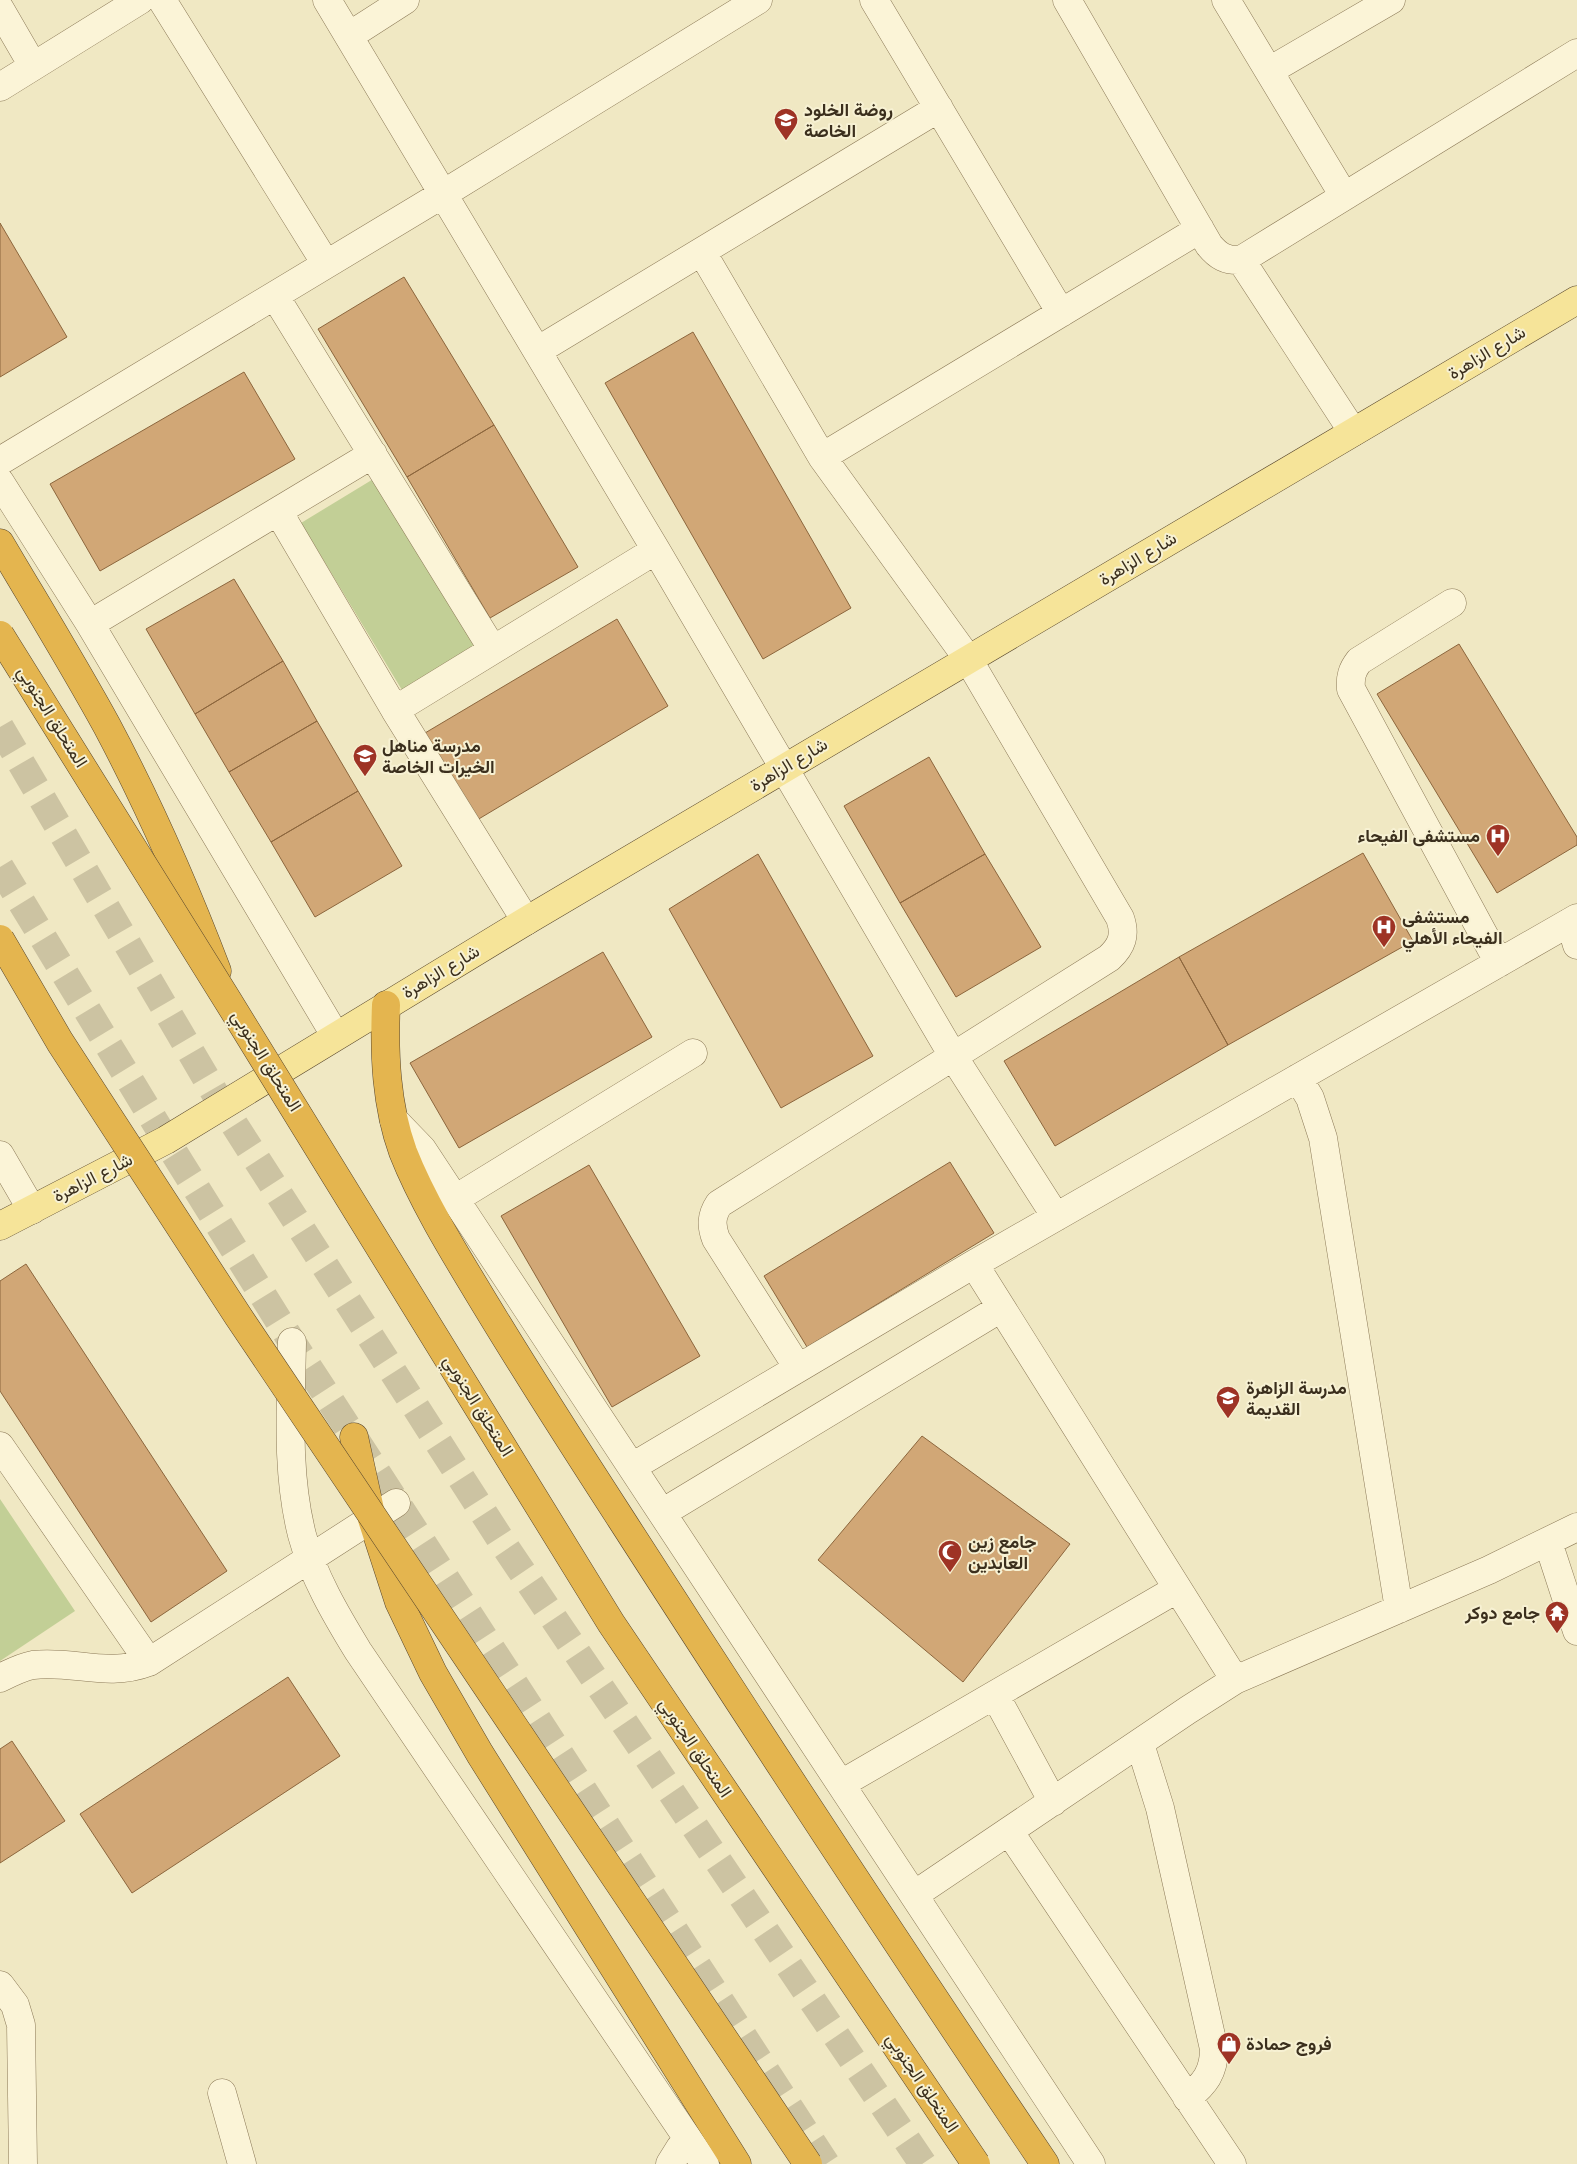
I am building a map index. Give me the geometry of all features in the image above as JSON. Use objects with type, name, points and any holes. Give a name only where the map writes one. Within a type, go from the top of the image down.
[{"type":"highway","points":[[0,543],[106,725],[151,813],[187,892],[228,1001]]},
{"type":"highway","name":"المتحلق الجنوبي","points":[[0,635],[611,1623],[976,2164]]},
{"type":"highway","points":[[0,939],[60,1042],[238,1316],[808,2164]]},
{"type":"highway","points":[[386,1005],[386,1063],[394,1120],[403,1150],[415,1178],[462,1266],[538,1391],[756,1728],[1045,2164]]},
{"type":"highway","points":[[354,1437],[372,1518],[399,1602],[433,1673],[480,1754],[737,2164]]},
{"type":"main road","name":"شارع الزاهرة","points":[[0,1226],[166,1140],[336,1035],[783,768],[1577,300]]},
{"type":"street","points":[[0,87],[140,0]]},
{"type":"street","points":[[162,0],[326,264]]},
{"type":"street","points":[[327,0],[656,550],[952,1056],[1056,1217]]},
{"type":"street","points":[[349,36],[405,0]]},
{"type":"street","points":[[0,461],[443,194],[758,0]]},
{"type":"street","points":[[874,0],[1062,313]]},
{"type":"street","points":[[1066,0],[1200,229],[1215,252],[1222,258],[1232,260],[1241,260],[1577,53]]},
{"type":"street","points":[[1226,0],[1344,196]]},
{"type":"street","points":[[1269,71],[1391,0]]},
{"type":"street","points":[[0,9],[34,66]]},
{"type":"street","points":[[537,351],[939,108]]},
{"type":"street","points":[[822,457],[1200,229]]},
{"type":"street","points":[[702,252],[822,457],[968,659],[1120,918],[1123,929],[1122,941],[1117,951],[1109,958],[726,1198],[714,1211],[712,1230],[716,1239],[798,1368]]},
{"type":"street","points":[[1241,260],[1353,432]]},
{"type":"street","points":[[275,296],[493,650]]},
{"type":"street","points":[[90,624],[373,454]]},
{"type":"street","points":[[0,482],[90,624],[336,1035]]},
{"type":"street","points":[[278,511],[396,710],[526,921]]},
{"type":"street","points":[[396,710],[656,550]]},
{"type":"street","points":[[1452,602],[1359,661],[1353,669],[1350,678],[1351,688],[1498,963]]},
{"type":"street","points":[[632,1467],[974,1264],[1498,963],[1575,928]]},
{"type":"street","points":[[455,1199],[693,1052]]},
{"type":"street","points":[[1298,1078],[1310,1098],[1323,1138],[1399,1609]]},
{"type":"street","points":[[394,1120],[422,1149],[1091,2164]]},
{"type":"street","points":[[0,1155],[32,1210]]},
{"type":"street","points":[[974,1264],[1235,1680]]},
{"type":"street","points":[[662,1513],[1001,1308]]},
{"type":"street","points":[[292,1342],[290,1447],[294,1492],[302,1536],[333,1610],[358,1652],[706,2164]]},
{"type":"street","points":[[0,1447],[149,1662]]},
{"type":"street","points":[[0,1678],[31,1665],[54,1664],[120,1670],[149,1662],[396,1503]]},
{"type":"street","points":[[914,1895],[1235,1680],[1399,1609],[1577,1527]]},
{"type":"street","points":[[1548,1542],[1577,1631]]},
{"type":"street","points":[[841,1784],[1177,1589]]},
{"type":"street","points":[[995,1695],[1053,1802]]},
{"type":"street","points":[[1140,1744],[1160,1808],[1214,2049],[1214,2059],[1208,2078],[1202,2086],[1187,2098]]},
{"type":"street","points":[[1009,1831],[1232,2164]]},
{"type":"street","points":[[0,1985],[15,2005],[21,2025],[23,2164]]},
{"type":"street","points":[[222,2093],[242,2164]]},
{"type":"street","points":[[670,2164],[680,2148],[690,2142]]},
{"type":"green space","points":[[375,478],[476,645],[402,690],[301,523]]},
{"type":"green space","points":[[0,1499],[75,1611],[0,1661]]},
{"type":"building","points":[[0,223],[67,337],[0,377]]},
{"type":"building","points":[[404,277],[494,425],[407,477],[318,329]]},
{"type":"building","points":[[693,332],[851,608],[763,659],[605,383]]},
{"type":"building","points":[[244,372],[295,459],[100,571],[50,484]]},
{"type":"building","points":[[494,425],[578,567],[490,618],[407,477]]},
{"type":"building","points":[[234,579],[283,661],[195,714],[146,629]]},
{"type":"building","points":[[617,619],[668,706],[477,820],[425,733]]},
{"type":"building","points":[[1459,644],[1577,837],[1577,845],[1497,893],[1377,694]]},
{"type":"building","points":[[283,661],[317,721],[229,772],[195,714]]},
{"type":"building","points":[[317,721],[358,791],[271,842],[229,772]]},
{"type":"building","points":[[929,757],[985,854],[900,903],[844,806]]},
{"type":"building","points":[[358,791],[402,866],[315,917],[271,842]]},
{"type":"building","points":[[1363,853],[1413,941],[1228,1045],[1179,957]]},
{"type":"building","points":[[758,854],[873,1056],[781,1108],[669,909]]},
{"type":"building","points":[[985,854],[1041,947],[956,997],[900,903]]},
{"type":"building","points":[[603,952],[652,1037],[459,1148],[410,1063]]},
{"type":"building","points":[[1179,957],[1228,1045],[1055,1146],[1004,1061]]},
{"type":"building","points":[[950,1162],[994,1233],[807,1347],[764,1276]]},
{"type":"building","points":[[589,1165],[700,1356],[612,1407],[501,1216]]},
{"type":"building","points":[[26,1264],[227,1571],[151,1622],[0,1391],[0,1281]]},
{"type":"building","name":"جامع زين العابدين","points":[[922,1436],[1070,1544],[963,1682],[818,1560]]},
{"type":"building","points":[[288,1677],[340,1756],[132,1893],[80,1814]]},
{"type":"building","points":[[12,1741],[65,1821],[0,1863],[0,1749]]},
{"type":"tunnel","points":[[0,727],[223,1107],[506,1548],[923,2164]]},
{"type":"tunnel","points":[[0,867],[166,1140],[292,1342],[826,2164]]},
{"type":"place","name":"روضة الخلود الخاصة","points":[[786,141]]},
{"type":"place","name":"مدرسة مناهل الخيرات الخاصة","points":[[365,777]]},
{"type":"place","name":"مستشفى الفيحاء","points":[[1498,857]]},
{"type":"place","name":"مستشفى الفيحاء الأهلي","points":[[1384,948]]},
{"type":"place","name":"مدرسة الزاهرة القديمة","points":[[1228,1419]]},
{"type":"place","name":"جامع زين العابدين","points":[[950,1573]]},
{"type":"place","name":"جامع دوكر","points":[[1557,1634]]},
{"type":"place","name":"فروج حمادة","points":[[1229,2065]]}]
